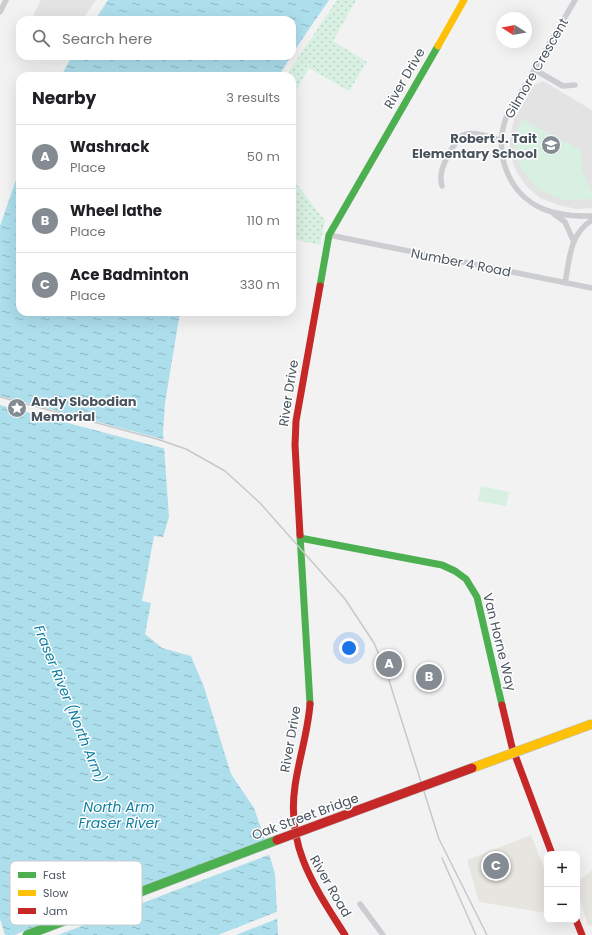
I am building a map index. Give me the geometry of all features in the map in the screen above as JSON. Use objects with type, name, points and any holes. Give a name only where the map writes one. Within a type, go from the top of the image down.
[{"type":"main road","name":"River Drive","points":[[294,826],[294,792],[306,737],[310,705],[295,445],[296,421],[329,235],[464,0]]},
{"type":"main road","name":"Van Horne Way","points":[[300,538],[442,565],[460,573],[470,583],[479,604],[512,747],[551,851]]},
{"type":"main road","name":"Oak Street Bridge","points":[[142,891],[592,724]]},
{"type":"main road","name":"Oak Street Bridge","points":[[142,898],[592,730]]},
{"type":"main road","name":"River Road","points":[[294,826],[300,857],[305,870],[345,935]]},
{"type":"main road","points":[[577,923],[582,935]]},
{"type":"main road","name":"Oak Street Bridge","points":[[27,935],[53,925]]},
{"type":"main road","name":"Oak Street Bridge","points":[[43,935],[70,925]]},
{"type":"street","points":[[0,12],[6,0]]},
{"type":"street","name":"Gilmore Crescent","points":[[573,240],[565,222],[529,201],[518,191],[511,181],[502,159],[501,140],[506,118],[575,0]]},
{"type":"street","points":[[535,70],[563,86],[575,85]]},
{"type":"street","points":[[442,186],[440,180],[441,172],[460,137],[471,133],[501,140]]},
{"type":"street","name":"Gilmore Crescent","points":[[550,212],[563,215],[592,216]]},
{"type":"street","points":[[565,283],[573,240],[592,220]]},
{"type":"street","name":"Number 4 Road","points":[[329,235],[592,288]]},
{"type":"street","points":[[360,904],[383,935]]},
{"type":"shaded area","points":[[41,0],[96,0],[85,16],[33,16]]},
{"type":"shaded area","name":"Robert J. Tait Elementary School","points":[[543,81],[592,110],[592,208],[577,209],[558,205],[540,198],[526,186],[516,171],[510,154],[510,135],[514,120],[534,85]]},
{"type":"shaded area","points":[[531,835],[544,868],[544,913],[479,902],[467,860]]},
{"type":"shaded area","points":[[592,870],[592,926],[588,925],[580,900],[580,880]]},
{"type":"green space","points":[[337,0],[356,0],[333,41],[367,62],[349,91],[309,68],[296,90],[296,72],[289,72]]},
{"type":"green space","points":[[521,119],[581,150],[582,170],[592,193],[592,199],[564,200],[538,189],[521,168],[514,143]]},
{"type":"green space","points":[[296,183],[325,221],[321,245],[296,240]]},
{"type":"green space","points":[[481,486],[509,492],[506,506],[478,501]]},
{"type":"water","points":[[108,0],[329,0],[296,48],[296,16],[98,16]]},
{"type":"water","points":[[70,60],[289,60],[281,72],[63,72]]},
{"type":"water","name":"North Arm Fraser River","points":[[16,180],[16,316],[179,316],[165,403],[163,432],[169,517],[163,537],[154,536],[142,601],[151,603],[145,634],[162,648],[191,656],[204,687],[231,774],[254,808],[264,837],[275,874],[278,935],[5,935],[0,919],[0,226]]},
{"type":"pier","points":[[0,396],[166,440],[166,449],[0,405]]},
{"type":"pier","points":[[267,839],[271,854],[142,903],[142,886]]},
{"type":"pier","points":[[279,911],[279,918],[236,935],[218,935]]},
{"type":"pier","points":[[40,925],[84,925],[58,935],[14,935]]},
{"type":"railway","points":[[0,397],[157,439],[186,449],[225,471],[260,503],[345,599],[374,643],[387,674],[439,839],[487,935]]},
{"type":"railway","points":[[442,858],[476,935]]},
{"type":"traffic: fast","points":[[320,286],[329,235],[438,46]]},
{"type":"traffic: fast","points":[[300,535],[310,704]]},
{"type":"traffic: fast","points":[[300,538],[442,565],[455,571],[466,579],[477,597],[502,705]]},
{"type":"traffic: fast","points":[[142,891],[277,840]]},
{"type":"traffic: fast","points":[[27,935],[53,925]]},
{"type":"traffic: slow","points":[[438,46],[464,0]]},
{"type":"traffic: slow","points":[[472,768],[592,724]]},
{"type":"traffic: jam","points":[[300,535],[295,445],[296,421],[320,286]]},
{"type":"traffic: jam","points":[[310,704],[295,786],[293,808],[295,828],[305,865],[323,900],[345,935]]},
{"type":"traffic: jam","points":[[502,705],[512,747],[551,851]]},
{"type":"traffic: jam","points":[[277,840],[472,768]]},
{"type":"traffic: jam","points":[[577,923],[582,935]]},
{"type":"place","name":"Robert J. Tait Elementary School","points":[[551,145]]},
{"type":"place","name":"Andy Slobodian Memorial","points":[[17,408]]},
{"type":"place","name":"Washrack","points":[[389,664]]},
{"type":"place","name":"Wheel lathe","points":[[429,677]]},
{"type":"place","name":"Ace Badminton","points":[[496,866]]},
{"type":"water label","name":"Fraser River (North Arm)","points":[[70,704]]}]
